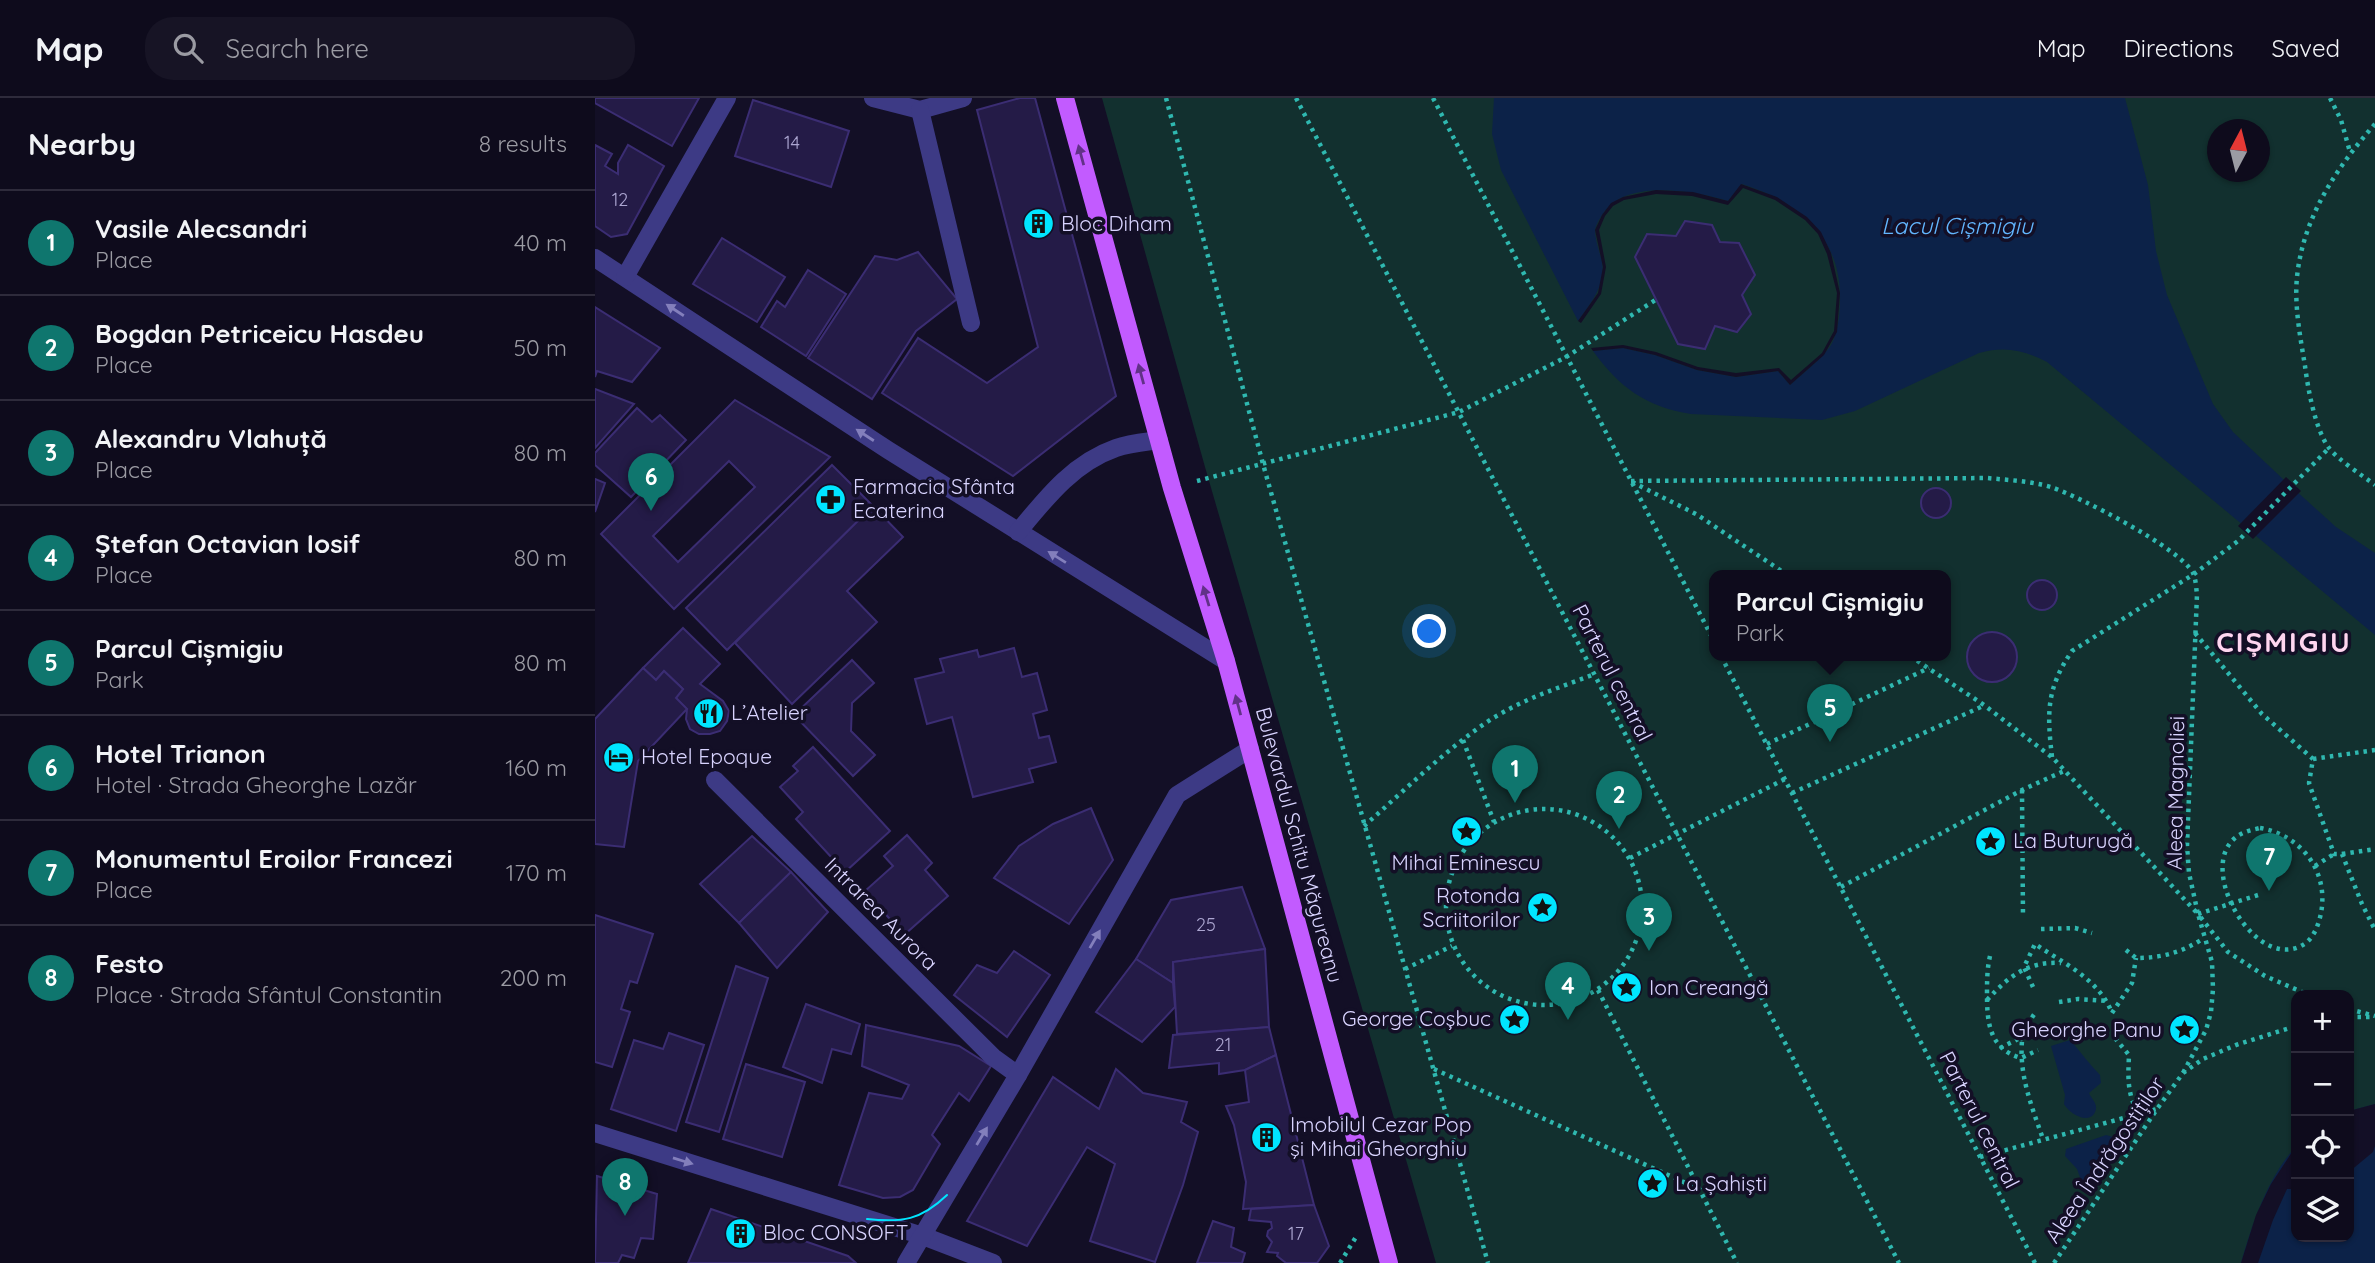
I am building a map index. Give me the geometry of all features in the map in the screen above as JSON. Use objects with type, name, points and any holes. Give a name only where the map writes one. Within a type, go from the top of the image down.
[{"type":"main road","name":"Bulevardul Schitu Măgureanu","points":[[1065,98],[1172,488],[1226,661],[1389,1263]]},
{"type":"street","points":[[625,277],[727,98]]},
{"type":"street","points":[[873,98],[920,110],[963,98]]},
{"type":"street","points":[[920,110],[971,323]]},
{"type":"street","points":[[595,258],[888,450],[1226,661]]},
{"type":"street","points":[[1019,532],[1047,496],[1073,472],[1118,447],[1159,440]]},
{"type":"street","points":[[906,1263],[1019,1075],[1177,795],[1250,749]]},
{"type":"street","name":"Intrarea Aurora","points":[[715,780],[993,1057],[1019,1075]]},
{"type":"street","points":[[595,1133],[923,1236],[993,1263]]},
{"type":"path","points":[[1166,98],[1263,464],[1488,1263]]},
{"type":"path","name":"Parterul central","points":[[1296,98],[1899,1263]]},
{"type":"path","points":[[1433,98],[1709,633]]},
{"type":"path","points":[[2330,98],[2341,120],[2350,152]]},
{"type":"path","points":[[2375,124],[2350,152],[2330,181],[2313,216],[2297,271],[2298,318],[2314,414],[2329,448],[2375,485]]},
{"type":"path","points":[[1172,488],[1459,412],[1566,357],[1657,299]]},
{"type":"path","points":[[2053,758],[2048,719],[2051,697],[2062,665],[2072,651],[2194,574],[2238,541],[2329,448]]},
{"type":"path","points":[[1631,481],[1973,478],[2024,481],[2075,497],[2164,545],[2181,558],[2194,574]]},
{"type":"path","points":[[1631,481],[1696,514],[1780,570]]},
{"type":"path","name":"Aleea Magnoliei","points":[[2194,574],[2197,594],[2187,846],[2189,873],[2198,914],[2228,952],[2265,976],[2297,990]]},
{"type":"path","points":[[2195,633],[2262,715],[2313,759],[2375,750]]},
{"type":"path","name":"Parterul central","points":[[1724,661],[2035,1263]]},
{"type":"path","points":[[1918,661],[1984,705],[2053,758],[2198,914],[2212,962],[2211,1012],[2206,1030],[2183,1073]]},
{"type":"path","points":[[1767,744],[1929,668]]},
{"type":"path","points":[[1364,825],[1463,740],[1512,708],[1595,674]]},
{"type":"path","points":[[1792,793],[1984,705]]},
{"type":"path","points":[[1463,740],[1494,822]]},
{"type":"path","points":[[2313,759],[2309,783],[2334,854]]},
{"type":"path","points":[[1841,887],[2022,790],[2064,771]]},
{"type":"path","points":[[1630,858],[1785,779]]},
{"type":"path","points":[[2022,790],[2022,917]]},
{"type":"path","points":[[1551,809],[1580,816],[1606,831],[1630,858],[1639,880],[1642,911],[1636,942],[1621,969],[1598,990],[1572,1002],[1543,1006],[1515,1002],[1489,989],[1468,970],[1452,946],[1445,918],[1446,890],[1455,863],[1471,840],[1494,822],[1521,811],[1551,809]]},
{"type":"path","points":[[2260,828],[2289,837],[2315,866],[2323,891],[2318,927],[2308,942],[2294,948],[2269,945],[2253,935],[2242,924],[2231,903],[2225,884],[2225,852],[2234,838],[2246,831],[2260,828]]},
{"type":"path","points":[[2315,866],[2334,854],[2375,849]]},
{"type":"path","points":[[2342,854],[2375,930]]},
{"type":"path","points":[[2198,914],[2259,895]]},
{"type":"path","points":[[2041,929],[2075,928],[2092,933]]},
{"type":"path","points":[[2126,950],[2136,958],[2157,958],[2178,952],[2204,938]]},
{"type":"path","points":[[2032,988],[2024,967],[2035,944],[2062,963]]},
{"type":"path","points":[[1405,969],[1452,946]]},
{"type":"path","points":[[1990,956],[1987,968],[1990,1033],[2000,1048],[2009,1055],[2021,1058],[2038,1050]]},
{"type":"path","points":[[1987,1000],[2007,979],[2024,967],[2047,962],[2062,963],[2071,966],[2108,1001],[2112,1013],[2132,983],[2136,958]]},
{"type":"path","points":[[1598,990],[1737,1263]]},
{"type":"path","points":[[2059,1002],[2078,999],[2108,1001]]},
{"type":"path","points":[[2354,1010],[2375,1016]]},
{"type":"path","points":[[2000,1048],[2020,1040],[2037,1011]]},
{"type":"path","points":[[2354,1017],[2375,1016]]},
{"type":"path","name":"Aleea Îndrăgostiților","points":[[2054,1263],[2183,1073],[2203,1059],[2236,1045],[2291,1028]]},
{"type":"path","points":[[2115,1038],[2129,1055],[2129,1093],[2138,1113]]},
{"type":"path","points":[[2020,1040],[2027,1090],[2043,1139]]},
{"type":"path","points":[[1433,1068],[1699,1189]]},
{"type":"path","points":[[1980,1157],[2157,1109]]},
{"type":"green space","points":[[1102,98],[2375,98],[2375,1263],[1436,1263],[1205,467]]},
{"type":"water","name":"Lacul Cișmigiu","points":[[1494,98],[2125,98],[2148,185],[2156,251],[2167,295],[2213,404],[2233,432],[2283,479],[2336,527],[2375,553],[2375,635],[2047,362],[2030,355],[2014,350],[1979,353],[1855,411],[1822,420],[1691,414],[1660,406],[1635,393],[1613,375],[1593,351],[1623,348],[1655,355],[1697,370],[1736,377],[1778,371],[1790,385],[1820,358],[1834,338],[1840,302],[1839,279],[1834,259],[1825,241],[1799,212],[1782,201],[1742,184],[1728,201],[1681,191],[1646,191],[1616,201],[1596,225],[1602,278],[1600,286],[1578,321],[1501,170],[1492,134]]},
{"type":"water","points":[[2070,1040],[2100,1075],[2101,1083],[2089,1093],[2096,1107],[2090,1117],[2075,1115],[2064,1104],[2065,1095],[2051,1046]]},
{"type":"water","points":[[2375,1104],[2375,1263],[2241,1263],[2269,1187],[2291,1152],[2291,1242],[2354,1242],[2354,1110]]},
{"type":"water","points":[[2106,1135],[2113,1137],[2115,1149],[2094,1183],[2082,1183],[2077,1169],[2065,1156],[2066,1149]]},
{"type":"pier","points":[[1741,184],[1777,197],[1807,217],[1821,232],[1831,253],[1840,293],[1837,332],[1824,355],[1790,385],[1778,371],[1736,377],[1697,370],[1655,355],[1623,348],[1593,351],[1591,348],[1623,345],[1656,352],[1698,367],[1736,373],[1779,368],[1791,380],[1822,353],[1834,331],[1837,293],[1827,254],[1818,234],[1805,220],[1775,200],[1743,188],[1728,205],[1692,196],[1656,194],[1624,200],[1613,206],[1599,230],[1606,267],[1601,294],[1581,323],[1578,321],[1598,293],[1603,267],[1595,230],[1611,203],[1623,197],[1656,190],[1693,192],[1728,201]]},
{"type":"pier","points":[[2286,477],[2301,491],[2253,539],[2238,526]]},
{"type":"pier","points":[[2375,1104],[2375,1146],[2373,1152],[2354,1168],[2354,1116],[2354,1110]]},
{"type":"pier","points":[[2291,1154],[2291,1189],[2287,1189],[2273,1220],[2258,1263],[2241,1263],[2256,1215],[2271,1184]]},
{"type":"building","points":[[595,98],[699,98],[672,146],[595,103]]},
{"type":"building","name":"Bloc Diham","points":[[1020,98],[1035,98],[1116,396],[1013,476],[882,393],[918,338],[987,383],[1038,347],[977,110]]},
{"type":"building","points":[[753,100],[849,131],[831,187],[735,156]]},
{"type":"building","points":[[595,145],[612,154],[605,166],[618,174],[618,163],[628,145],[664,166],[627,234],[611,237],[595,226]]},
{"type":"building","points":[[1685,221],[1712,225],[1720,242],[1739,243],[1755,275],[1742,295],[1751,314],[1737,332],[1715,326],[1705,349],[1678,344],[1635,257],[1647,234],[1676,236]]},
{"type":"building","points":[[722,238],[785,277],[757,322],[693,284]]},
{"type":"building","points":[[918,252],[957,299],[916,331],[872,399],[808,358],[875,256],[897,260]]},
{"type":"building","points":[[808,270],[846,294],[806,356],[761,327],[777,301],[785,307]]},
{"type":"building","points":[[595,307],[660,348],[632,382],[597,371],[595,377]]},
{"type":"building","points":[[595,389],[634,404],[595,448]]},
{"type":"building","points":[[735,400],[830,457],[674,609],[601,534]],"holes":[[[729,461],[755,487],[678,562],[653,536]]]},
{"type":"building","points":[[637,408],[652,422],[660,415],[686,440],[631,497],[595,465],[595,453]]},
{"type":"building","points":[[832,465],[873,506],[727,650],[686,608]]},
{"type":"building","points":[[595,479],[605,483],[595,512]]},
{"type":"building","points":[[1936,488],[1947,492],[1951,503],[1947,514],[1936,518],[1925,514],[1921,503],[1925,492]]},
{"type":"building","points":[[873,506],[903,537],[847,591],[877,622],[792,704],[735,643]]},
{"type":"building","points":[[2042,580],[2053,584],[2057,595],[2053,606],[2042,610],[2031,606],[2027,595],[2031,584]]},
{"type":"building","points":[[683,628],[720,664],[700,684],[723,701],[729,711],[727,721],[720,731],[699,734],[690,729],[686,719],[687,709],[676,698],[683,689],[664,671],[656,680],[643,668]]},
{"type":"building","points":[[1992,632],[2009,640],[2017,657],[2009,674],[1992,682],[1975,674],[1967,657],[1975,640]]},
{"type":"building","points":[[1014,648],[1022,677],[1037,673],[1047,710],[1033,714],[1039,738],[1049,736],[1056,762],[1029,769],[1033,782],[973,797],[952,717],[927,724],[915,679],[944,672],[940,659],[977,650],[979,657]]},
{"type":"building","points":[[852,660],[874,683],[852,703],[851,731],[875,755],[853,776],[794,715]]},
{"type":"building","name":"Hotel Epoque","points":[[643,668],[656,680],[664,671],[683,689],[676,698],[687,709],[638,761],[624,847],[595,844],[595,719]]},
{"type":"building","points":[[813,747],[890,831],[845,872],[796,819],[803,812],[780,787],[798,771],[793,766]]},
{"type":"building","points":[[1091,808],[1113,860],[1069,924],[994,878],[1019,846],[1053,824]]},
{"type":"building","points":[[907,835],[932,863],[925,870],[948,896],[904,935],[865,891],[893,866],[884,856]]},
{"type":"building","points":[[752,836],[791,872],[739,923],[700,884]]},
{"type":"building","points":[[791,872],[828,912],[777,968],[739,923]]},
{"type":"building","points":[[1242,887],[1265,949],[1173,962],[1173,983],[1136,959],[1171,900]]},
{"type":"building","points":[[595,915],[653,934],[637,983],[630,981],[621,1009],[630,1012],[612,1067],[595,1062]]},
{"type":"building","points":[[1265,949],[1269,1027],[1177,1034],[1173,962]]},
{"type":"building","points":[[1014,951],[1050,975],[1007,1037],[954,995],[977,965],[997,973]]},
{"type":"building","points":[[1136,959],[1173,983],[1175,1007],[1142,1042],[1096,1012]]},
{"type":"building","points":[[736,966],[768,978],[719,1132],[686,1122]]},
{"type":"building","points":[[806,1004],[860,1024],[851,1054],[832,1049],[822,1083],[783,1067]]},
{"type":"building","points":[[866,1025],[959,1046],[991,1066],[969,1101],[959,1093],[932,1135],[940,1144],[913,1190],[900,1197],[883,1198],[839,1185],[869,1093],[902,1099],[909,1085],[862,1066]]},
{"type":"building","points":[[1269,1027],[1276,1055],[1245,1070],[1219,1074],[1219,1063],[1169,1068],[1173,1035]]},
{"type":"building","points":[[669,1033],[704,1045],[676,1131],[611,1109],[634,1040],[663,1049]]},
{"type":"building","name":"Imobilul Cezar Pop şi Mihai Gheorghiu","points":[[1276,1055],[1314,1205],[1243,1209],[1246,1182],[1234,1125],[1226,1106],[1249,1102],[1245,1070]]},
{"type":"building","points":[[746,1064],[805,1082],[782,1157],[723,1139]]},
{"type":"building","points":[[1116,1069],[1143,1093],[1187,1102],[1181,1122],[1198,1132],[1183,1185],[1155,1262],[1090,1241],[1115,1164],[1087,1147],[1027,1246],[967,1221],[1053,1077],[1099,1109]]},
{"type":"building","points":[[597,1176],[657,1194],[653,1239],[641,1238],[634,1258],[622,1255],[618,1263],[595,1263]]},
{"type":"building","points":[[1314,1205],[1329,1246],[1317,1263],[1286,1263],[1277,1256],[1278,1253],[1267,1252],[1272,1242],[1267,1236],[1272,1228],[1271,1222],[1249,1220],[1251,1209]]},
{"type":"building","name":"Bloc CONSOFT","points":[[711,1209],[848,1256],[856,1263],[688,1263]]},
{"type":"building","points":[[1213,1221],[1234,1228],[1231,1247],[1245,1253],[1242,1263],[1197,1263]]},
{"type":"tram line","points":[[867,1219],[910,1218],[928,1210],[947,1195]]},
{"type":"place","name":"Bloc Diham","points":[[1038,224]]},
{"type":"place","name":"Farmacia Sfânta Ecaterina","points":[[830,499]]},
{"type":"place","name":"Hotel Trianon","points":[[651,511]]},
{"type":"place","name":"L’Atelier","points":[[708,713]]},
{"type":"place","name":"Parcul Cișmigiu","points":[[1830,742]]},
{"type":"place","name":"Hotel Epoque","points":[[618,757]]},
{"type":"place","name":"Vasile Alecsandri","points":[[1515,803]]},
{"type":"place","name":"Bogdan Petriceicu Hasdeu","points":[[1619,829]]},
{"type":"place","name":"Mihai Eminescu","points":[[1466,831]]},
{"type":"place","name":"La Buturugă","points":[[1990,841]]},
{"type":"place","name":"Monumentul Eroilor Francezi","points":[[2269,891]]},
{"type":"place","name":"Rotonda Scriitorilor","points":[[1543,908]]},
{"type":"place","name":"Alexandru Vlahuță","points":[[1649,951]]},
{"type":"place","name":"Ion Creangă","points":[[1626,988]]},
{"type":"place","name":"George Coșbuc","points":[[1514,1019]]},
{"type":"place","name":"Ștefan Octavian Iosif","points":[[1568,1020]]},
{"type":"place","name":"Gheorghe Panu","points":[[2185,1030]]},
{"type":"place","name":"Imobilul Cezar Pop şi Mihai Gheorghiu","points":[[1267,1137]]},
{"type":"place","name":"La Șahiști","points":[[1652,1184]]},
{"type":"place","name":"Festo","points":[[625,1216]]},
{"type":"place","name":"Bloc CONSOFT","points":[[740,1233]]},
{"type":"district","name":"CIȘMIGIU","points":[[2284,642]]}]
